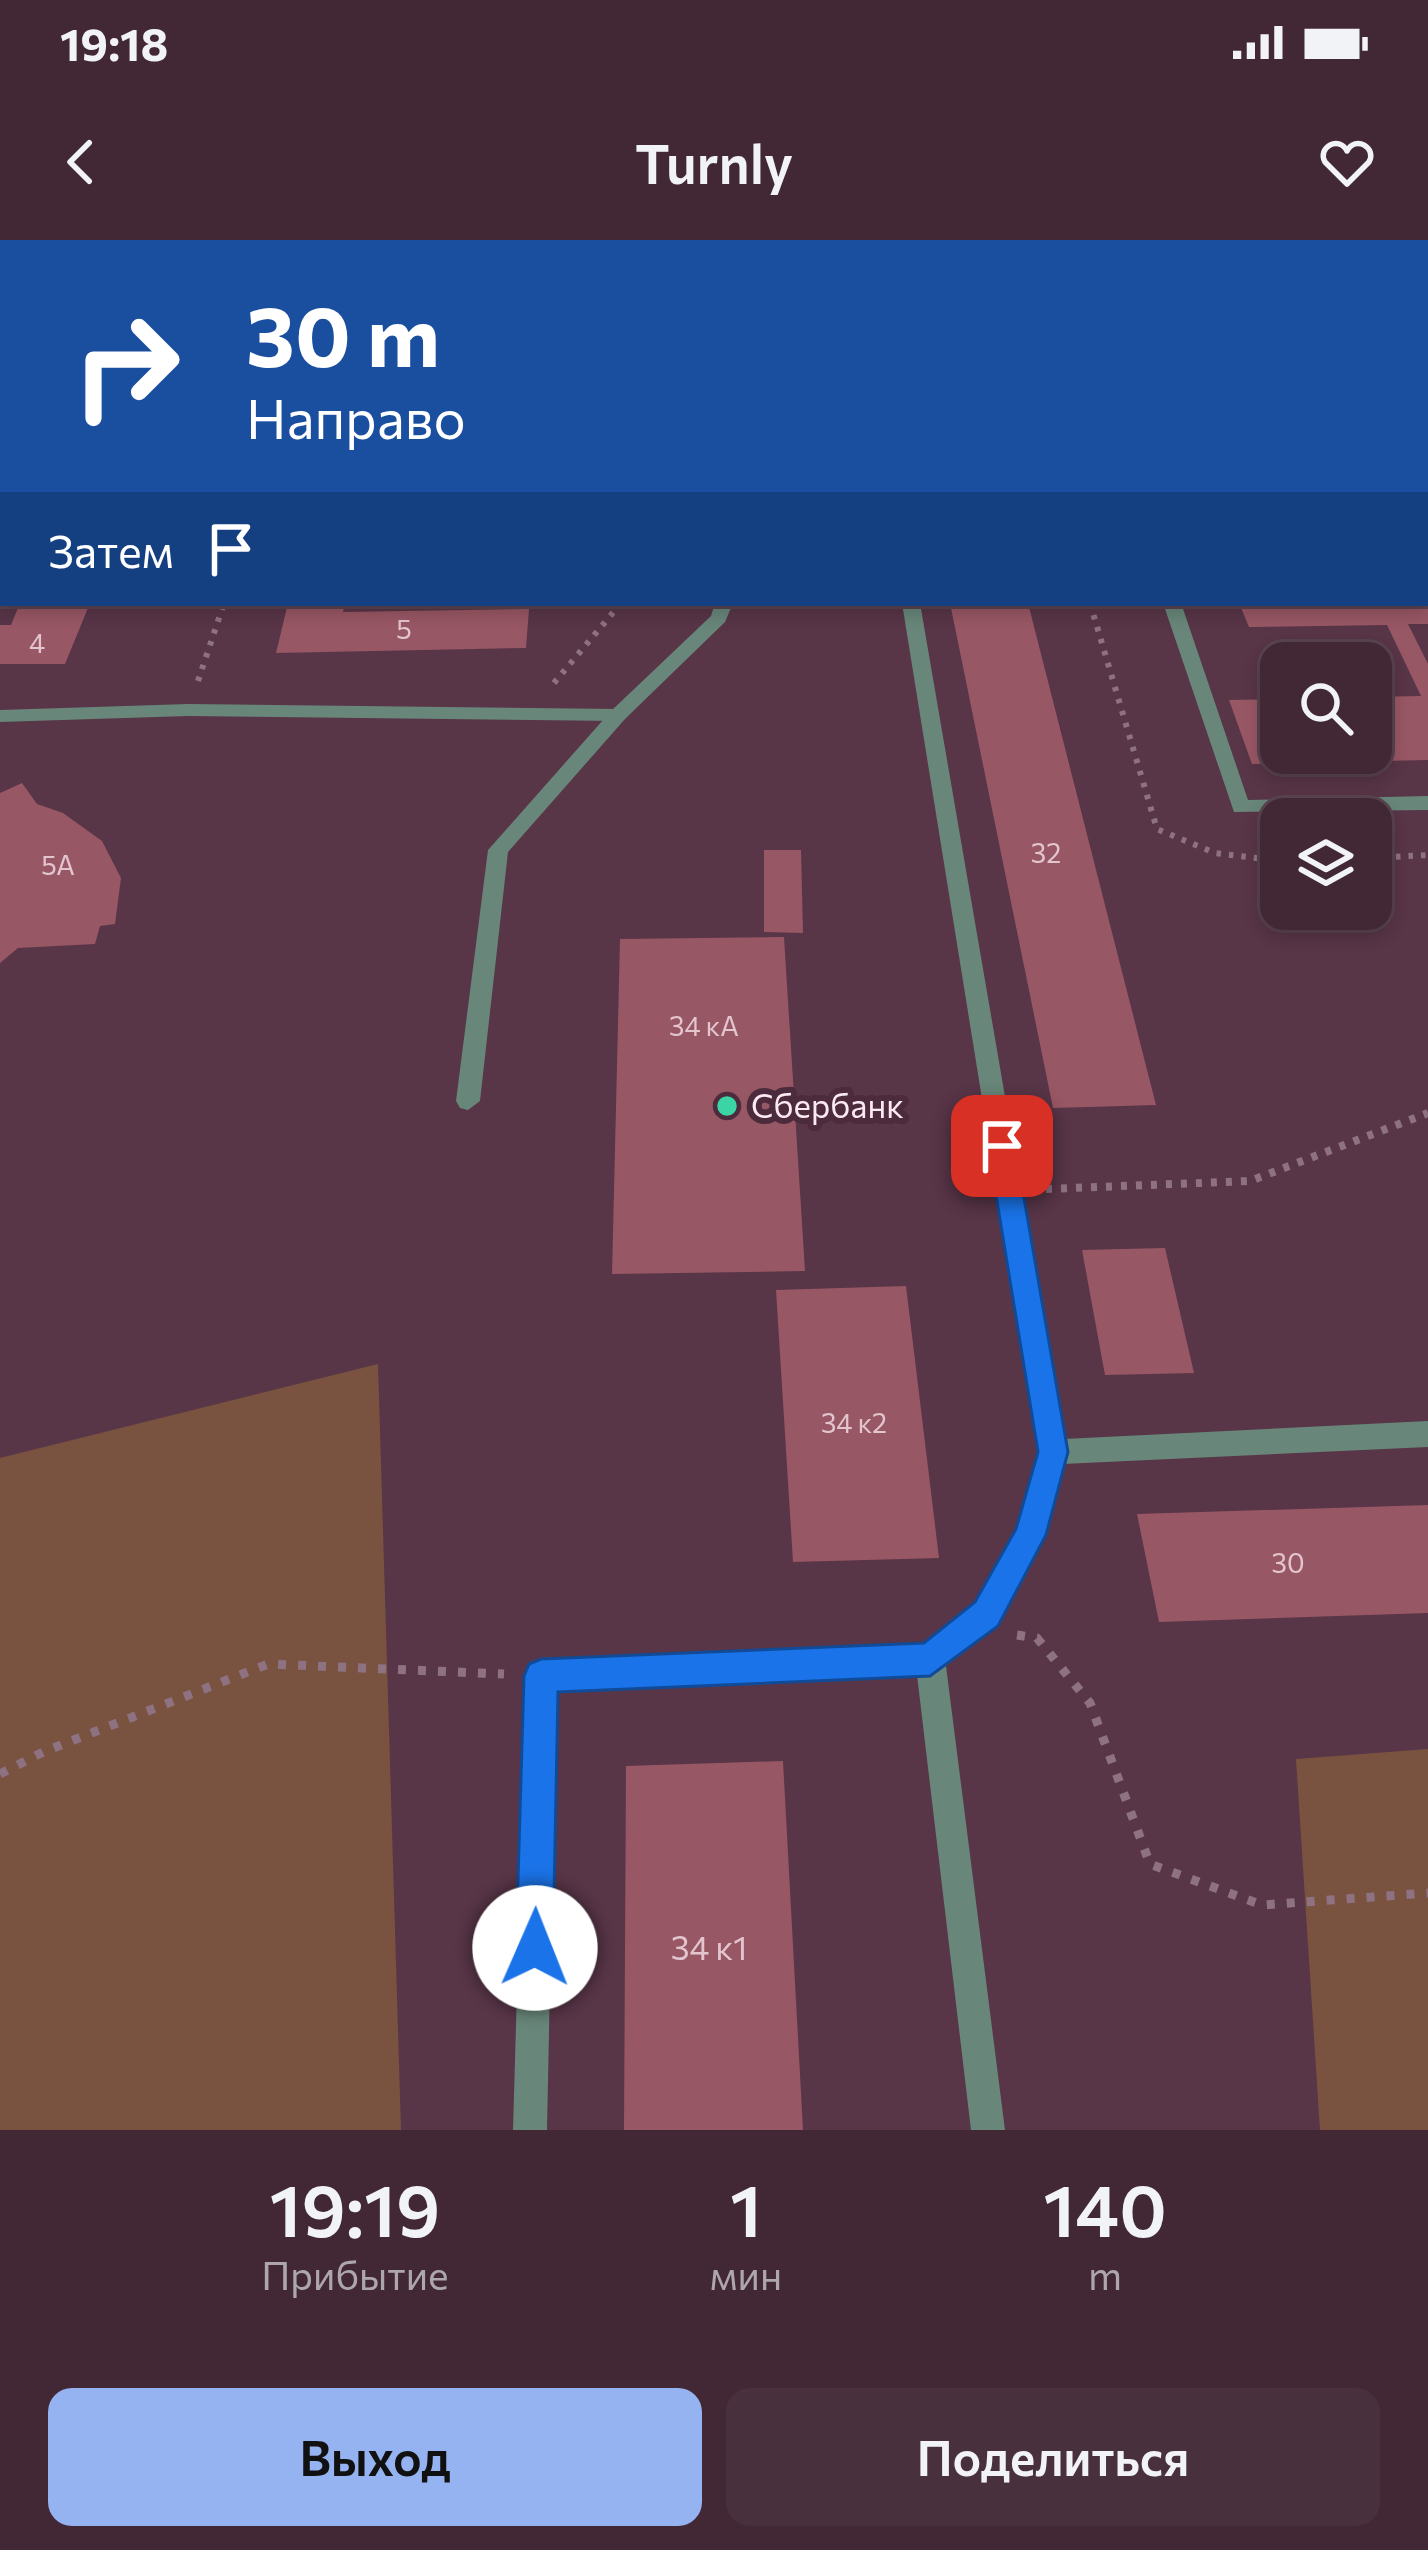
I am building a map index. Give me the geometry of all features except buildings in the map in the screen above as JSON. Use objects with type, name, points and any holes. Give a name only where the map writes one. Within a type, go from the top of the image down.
[{"type":"street","points":[[468,1100],[498,850],[618,715],[719,618],[723,606]]},
{"type":"street","points":[[530,2130],[541,1676],[930,1660],[987,1614],[1030,1535],[1053,1452],[912,606]]},
{"type":"street","points":[[1173,606],[1241,807],[1428,803]]},
{"type":"street","points":[[0,716],[188,710],[618,715]]},
{"type":"street","points":[[1053,1452],[1428,1434]]},
{"type":"street","points":[[930,1660],[988,2130]]},
{"type":"path","points":[[188,710],[223,606]]},
{"type":"path","points":[[1091,606],[1157,830],[1215,853],[1260,858]]},
{"type":"path","points":[[1392,857],[1428,855]]},
{"type":"path","points":[[1009,1191],[1250,1181],[1428,1112]]},
{"type":"path","points":[[969,1628],[1037,1638],[1090,1703],[1150,1864],[1262,1905],[1428,1893]]},
{"type":"path","points":[[0,1774],[43,1752],[268,1664],[541,1676]]},
{"type":"shaded area","points":[[378,1364],[401,2130],[0,2130],[0,1458]]},
{"type":"shaded area","points":[[1428,1749],[1428,2130],[1320,2130],[1296,1759]]},
{"type":"place","name":"Сбербанк","points":[[727,1106]]},
{"type":"route","points":[[535,1948],[541,1676],[930,1660],[987,1614],[1030,1535],[1053,1452],[1002,1146]]}]
